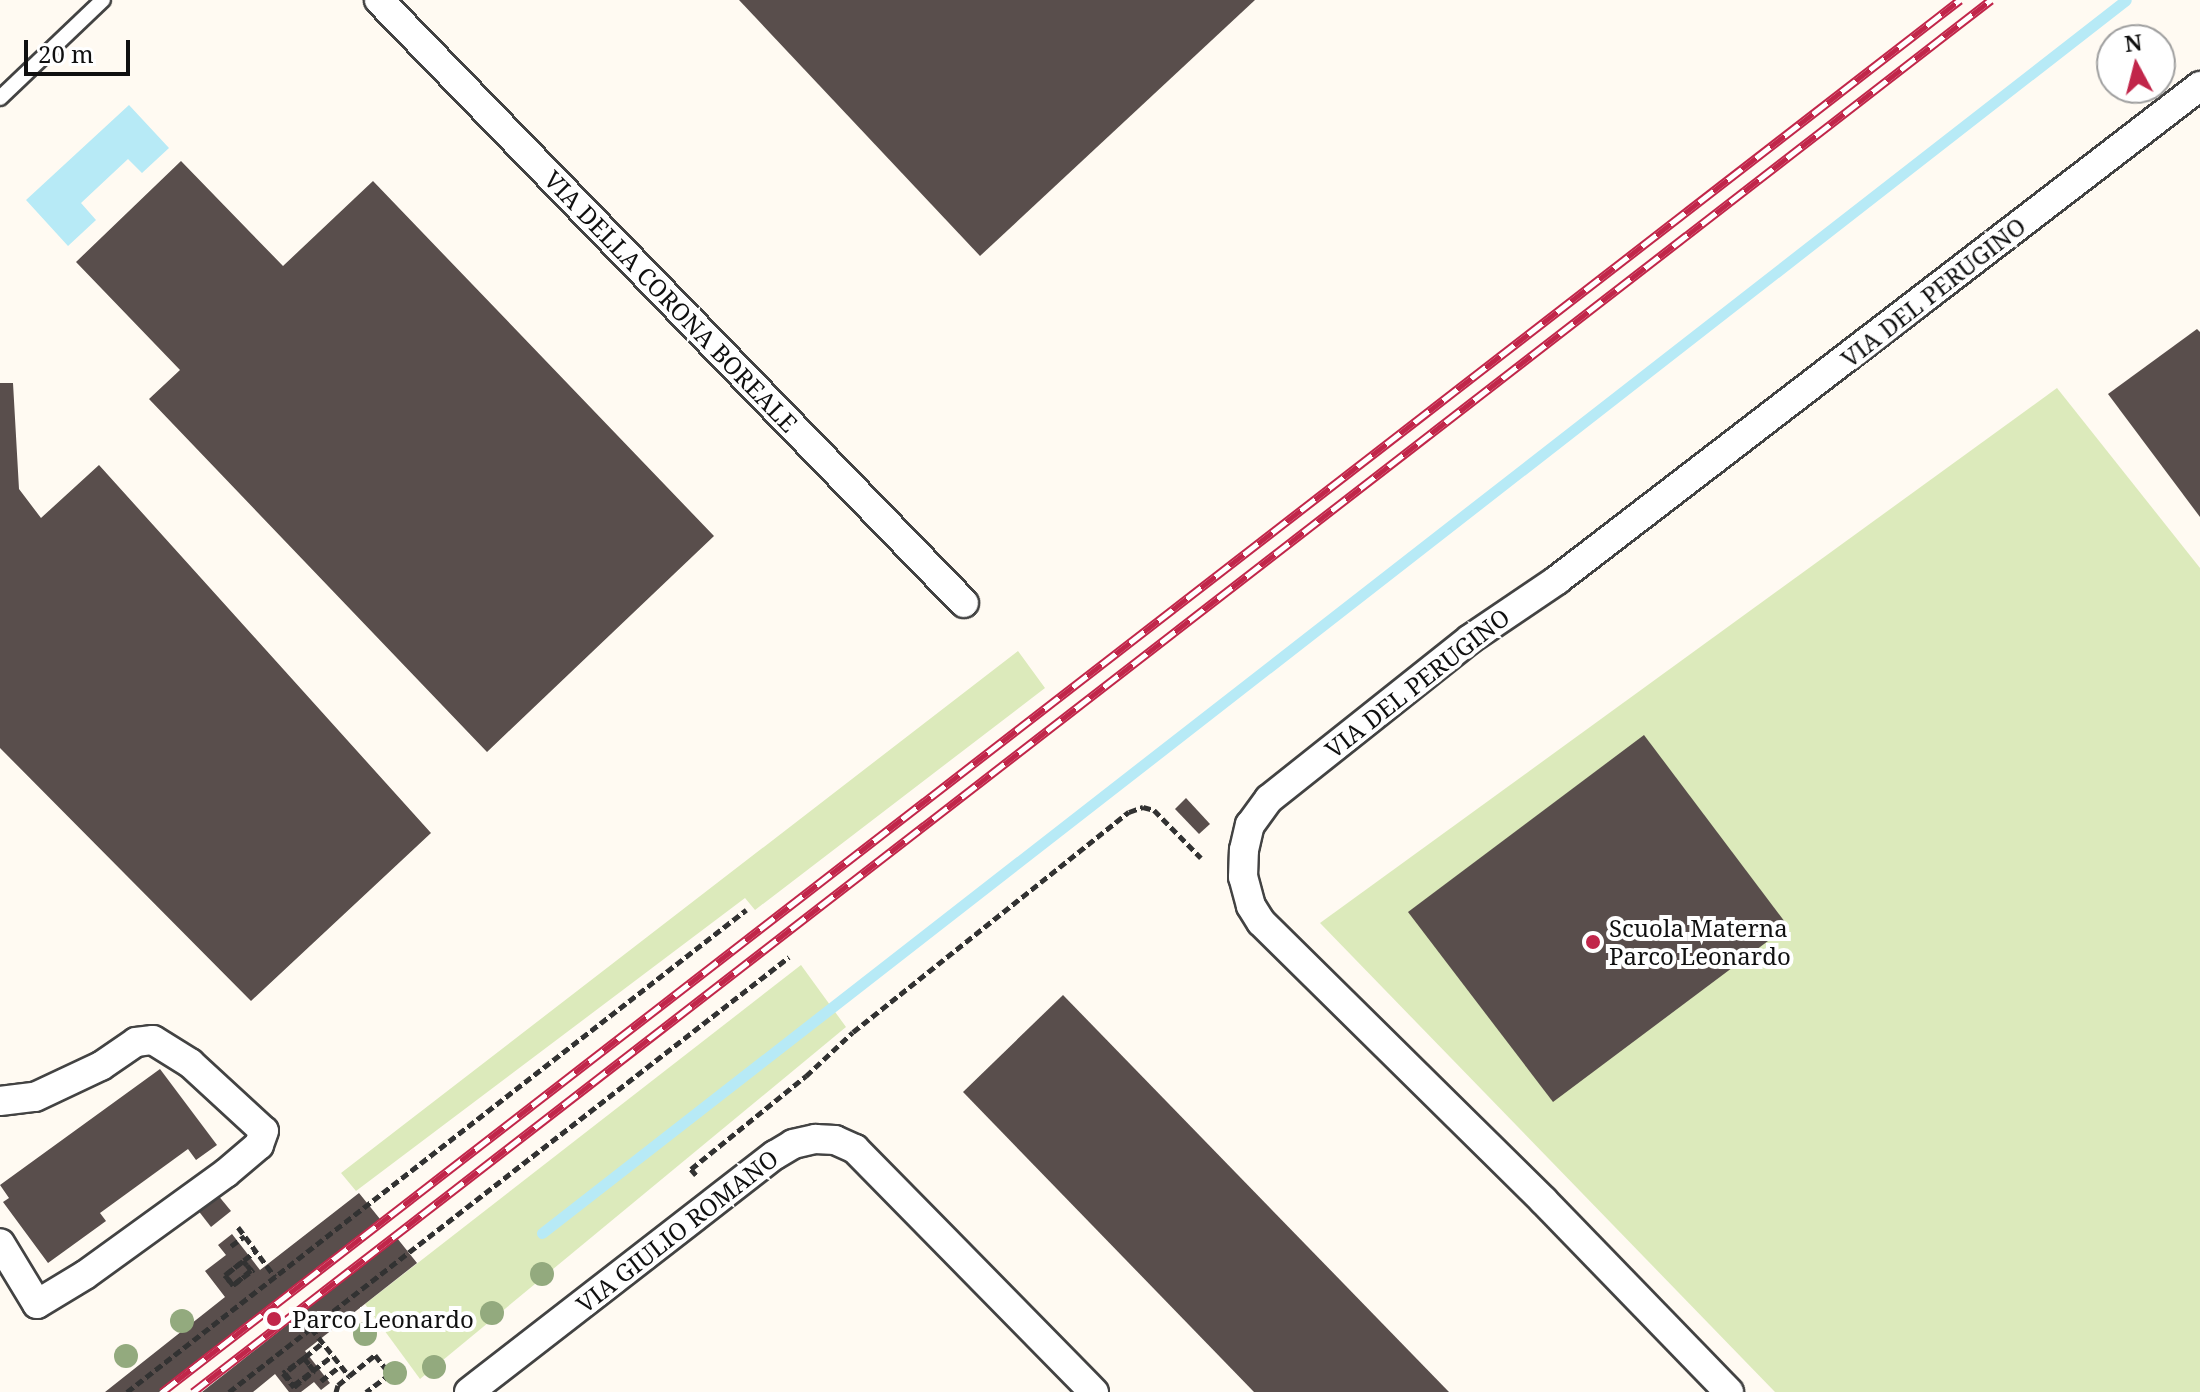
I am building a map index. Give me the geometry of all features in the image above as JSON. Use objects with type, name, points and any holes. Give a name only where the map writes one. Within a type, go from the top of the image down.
[{"type":"street","name":"VIA DELLA CORONA BOREALE","points":[[379,0],[964,603]]},
{"type":"street","name":"VIA DEL PERUGINO","points":[[1729,1392],[1544,1201],[1261,922],[1251,906],[1243,877],[1244,850],[1250,825],[1269,799],[1470,639],[1570,571],[2200,86]]},
{"type":"street","points":[[0,1116],[101,1066],[136,1042],[153,1040],[190,1063],[264,1131],[259,1145],[226,1173],[85,1275],[37,1304],[0,1243]]},
{"type":"street","points":[[0,1101],[35,1097]]},
{"type":"street","name":"VIA GIULIO ROMANO","points":[[469,1392],[786,1147],[815,1139],[845,1143],[1094,1392]]},
{"type":"lane","points":[[0,98],[103,0]]},
{"type":"path","points":[[717,1201],[691,1169],[806,1076],[853,1032],[1129,812],[1143,807],[1154,810],[1201,858]]},
{"type":"path","points":[[127,1392],[746,910]]},
{"type":"path","points":[[229,1392],[789,957]]},
{"type":"path","points":[[238,1227],[275,1277]]},
{"type":"path","points":[[231,1246],[245,1236]]},
{"type":"path","points":[[233,1285],[225,1275],[256,1251]]},
{"type":"path","points":[[243,1261],[251,1270],[233,1285],[225,1275],[243,1261]]},
{"type":"path","points":[[233,1285],[261,1263]]},
{"type":"path","points":[[311,1328],[349,1376]]},
{"type":"path","points":[[321,1344],[283,1373],[294,1387],[314,1371],[309,1364],[304,1358],[285,1373],[294,1385],[332,1356]]},
{"type":"path","points":[[336,1392],[349,1376],[375,1355],[390,1374],[366,1392]]},
{"type":"path","points":[[321,1381],[340,1366]]},
{"type":"green space","points":[[2057,388],[2200,568],[2200,1392],[1775,1392],[1320,923]]},
{"type":"green space","points":[[1018,651],[1045,688],[755,910],[745,898],[356,1191],[341,1173]]},
{"type":"green space","points":[[801,965],[846,1027],[420,1379],[365,1304]]},
{"type":"water","points":[[129,105],[169,148],[142,173],[128,159],[81,203],[96,220],[68,246],[26,200]]},
{"type":"building","points":[[739,0],[1255,0],[980,256]]},
{"type":"building","points":[[181,161],[283,266],[373,181],[714,536],[487,752],[149,399],[180,370],[76,262]]},
{"type":"building","points":[[2197,329],[2200,332],[2200,517],[2108,394]]},
{"type":"building","points":[[0,383],[13,383],[19,489],[41,518],[99,465],[431,833],[251,1001],[0,748]]},
{"type":"building","points":[[1644,735],[1788,926],[1553,1102],[1408,912]]},
{"type":"building","points":[[1186,798],[1210,824],[1199,834],[1175,809]]},
{"type":"building","points":[[1063,995],[1449,1392],[1254,1392],[963,1092]]},
{"type":"building","points":[[160,1069],[217,1145],[196,1160],[188,1149],[100,1213],[106,1221],[48,1263],[3,1202],[9,1198],[0,1185]]},
{"type":"building","points":[[359,1193],[380,1219],[159,1392],[105,1392],[225,1297],[205,1271],[226,1255],[218,1245],[232,1234],[260,1270]]},
{"type":"building","points":[[217,1194],[231,1211],[211,1227],[197,1209]]},
{"type":"building","points":[[397,1238],[417,1263],[305,1351],[330,1383],[321,1390],[314,1382],[301,1392],[289,1392],[275,1374],[253,1392],[202,1392]]},
{"type":"waterway","points":[[542,1233],[2126,0]]},
{"type":"railway","points":[[162,1392],[1960,0]]},
{"type":"railway","points":[[193,1392],[1991,0]]},
{"type":"place","name":"Scuola Materna Parco Leonardo","points":[[1593,942]]},
{"type":"place","name":"Parco Leonardo","points":[[274,1319]]}]
